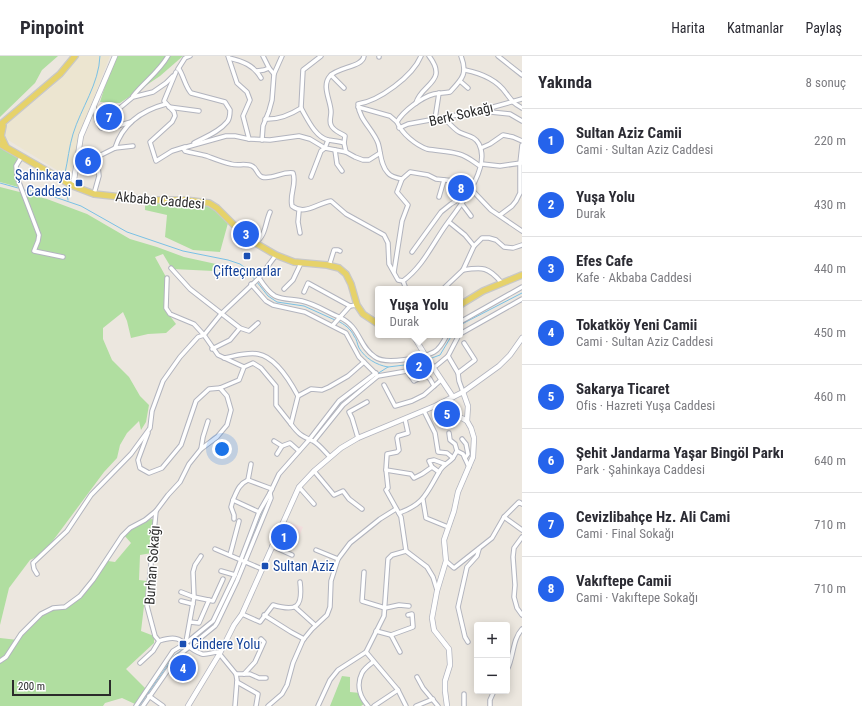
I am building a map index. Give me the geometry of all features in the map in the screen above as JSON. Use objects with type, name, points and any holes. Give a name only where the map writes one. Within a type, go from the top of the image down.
[{"type":"main road","points":[[6,147],[1,136],[1,126],[60,74],[75,56]]},
{"type":"main road","name":"Akbaba Caddesi","points":[[0,144],[73,186],[94,194],[148,200],[185,200],[209,203],[217,208],[238,230],[255,243],[276,255],[301,263],[339,268],[346,274],[351,284],[357,305],[363,314],[375,322]]},
{"type":"main road","points":[[463,303],[501,282],[522,275]]},
{"type":"street","points":[[73,186],[81,136],[114,56]]},
{"type":"street","points":[[118,126],[114,115],[115,112],[133,97],[142,84],[159,69],[168,56]]},
{"type":"street","points":[[133,97],[153,92],[166,83],[186,58],[190,56]]},
{"type":"street","points":[[263,56],[274,74]]},
{"type":"street","points":[[262,140],[263,126],[272,100],[274,74],[282,56]]},
{"type":"street","points":[[320,56],[303,70],[301,108],[308,121],[319,134],[328,140],[344,143]]},
{"type":"street","points":[[346,152],[344,143],[345,136],[333,129],[330,124],[331,114],[327,80],[331,75],[340,69],[361,62],[364,59],[364,56]]},
{"type":"street","points":[[358,105],[385,93],[412,70],[421,56]]},
{"type":"street","points":[[416,103],[419,95],[432,84],[436,74],[434,64],[429,56]]},
{"type":"street","points":[[397,122],[399,118],[416,103],[432,94],[450,92],[460,81],[465,70],[461,56]]},
{"type":"street","points":[[498,56],[521,73]]},
{"type":"street","points":[[228,57],[240,61],[257,71],[261,78]]},
{"type":"street","points":[[228,57],[237,83],[247,92],[250,100],[243,116],[249,139]]},
{"type":"street","points":[[257,71],[269,68]]},
{"type":"street","points":[[177,70],[164,101],[175,116],[172,122],[150,142],[156,161],[183,148],[226,136],[262,140],[299,136],[310,139],[325,148],[346,152],[363,160],[369,160],[380,153]]},
{"type":"street","points":[[177,70],[184,77],[187,89],[191,93],[225,102],[230,110],[230,118],[221,128],[183,148]]},
{"type":"street","points":[[465,70],[475,72],[486,77],[506,92],[511,101],[522,108]]},
{"type":"street","points":[[331,75],[344,88]]},
{"type":"street","points":[[460,81],[468,88]]},
{"type":"street","points":[[435,119],[439,94]]},
{"type":"street","name":"Berk Sokağı","points":[[399,128],[408,124],[479,111],[522,98]]},
{"type":"street","points":[[115,148],[122,131],[142,114],[156,107],[168,105],[199,111]]},
{"type":"street","points":[[358,105],[390,116],[397,122],[399,128],[404,133],[426,148],[459,154],[481,165],[500,166],[521,164]]},
{"type":"street","points":[[358,105],[359,113],[377,141],[383,164],[387,172],[392,176],[402,179]]},
{"type":"street","points":[[94,106],[97,121],[101,128],[110,128],[132,122]]},
{"type":"street","points":[[265,119],[274,120],[289,116],[301,108]]},
{"type":"street","points":[[479,111],[510,114],[522,121]]},
{"type":"street","points":[[403,281],[417,269],[462,204],[471,190],[481,165],[481,148],[476,140],[469,135],[459,132],[444,118]]},
{"type":"street","points":[[481,148],[503,135],[522,141]]},
{"type":"street","points":[[311,177],[321,151],[325,148],[328,140]]},
{"type":"street","points":[[500,215],[512,206],[521,193],[522,145]]},
{"type":"street","points":[[94,194],[99,176],[97,157],[115,148],[133,146]]},
{"type":"street","points":[[183,148],[185,152],[206,156],[230,164],[239,166],[251,165],[261,176],[268,177],[288,172],[293,174],[294,185],[291,202],[292,206],[299,211],[308,210],[323,202],[331,201],[346,214],[384,235],[388,243],[389,264],[398,280],[403,281]]},
{"type":"street","points":[[335,150],[337,164],[342,172]]},
{"type":"street","points":[[22,156],[16,166],[17,177],[39,235],[34,251],[63,257]]},
{"type":"street","points":[[394,274],[402,221],[408,205],[397,192],[402,179],[410,172],[444,180],[473,183]]},
{"type":"street","points":[[439,197],[444,180]]},
{"type":"street","points":[[471,190],[491,210],[522,231]]},
{"type":"street","points":[[412,252],[441,212],[471,190]]},
{"type":"street","points":[[462,204],[471,216]]},
{"type":"street","points":[[299,211],[298,222],[300,233]]},
{"type":"street","points":[[255,243],[260,240],[263,235],[270,212]]},
{"type":"street","points":[[449,222],[466,235],[474,246]]},
{"type":"street","points":[[446,286],[463,270],[474,246],[482,238],[496,240],[504,247],[513,248],[522,245]]},
{"type":"street","points":[[329,266],[334,250],[340,251]]},
{"type":"street","points":[[276,255],[258,278],[221,314],[204,334],[198,337],[189,346],[163,381],[152,410],[150,428],[138,460],[140,468],[149,473],[162,468],[181,445],[196,401],[209,389],[220,388],[239,380],[244,368],[253,363],[261,368],[276,386],[276,405],[298,433],[309,440],[314,441],[330,457]]},
{"type":"street","points":[[284,290],[293,280],[301,263]]},
{"type":"street","points":[[463,270],[480,267],[493,272],[501,282]]},
{"type":"street","points":[[171,268],[190,289],[240,328],[249,331],[258,323]]},
{"type":"street","points":[[167,278],[166,308],[170,314],[194,324],[204,334],[212,349],[218,355],[244,368]]},
{"type":"street","points":[[258,278],[271,292],[277,296],[305,302],[339,318],[352,326],[365,347],[376,358],[389,361],[425,356],[436,351],[445,338]]},
{"type":"street","points":[[403,281],[405,286]]},
{"type":"street","points":[[304,292],[308,283],[350,306]]},
{"type":"street","points":[[252,284],[266,301],[273,305],[300,310],[334,324],[346,333],[359,357],[377,375]]},
{"type":"street","points":[[463,320],[522,287]]},
{"type":"street","points":[[463,333],[522,299]]},
{"type":"street","points":[[334,324],[350,306],[357,305]]},
{"type":"street","points":[[212,349],[230,340],[240,328]]},
{"type":"street","points":[[416,338],[425,356],[453,397]]},
{"type":"street","points":[[136,706],[173,651],[186,643],[213,621],[243,561],[259,512],[279,474],[309,440],[339,401],[377,375],[432,365],[443,361],[448,356],[458,338]]},
{"type":"street","points":[[188,706],[220,653],[234,625],[242,614],[299,487],[330,457],[341,448],[358,438],[424,411],[464,392],[499,366],[510,355],[522,338]]},
{"type":"street","points":[[458,373],[475,360],[464,343]]},
{"type":"street","points":[[223,358],[257,353],[266,356],[283,371],[298,396],[291,424]]},
{"type":"street","points":[[447,706],[445,691],[450,665],[449,650],[434,630],[432,618],[437,591],[446,561],[444,540],[454,511],[458,492],[473,457],[474,438],[467,420],[468,406],[459,381],[458,373],[448,356]]},
{"type":"street","points":[[298,396],[312,389],[322,390],[329,387],[348,376],[364,362]]},
{"type":"street","points":[[408,370],[414,381],[426,375],[434,386]]},
{"type":"street","points":[[314,441],[343,405],[377,375]]},
{"type":"street","points":[[384,386],[395,406],[412,402],[424,395],[441,380]]},
{"type":"street","points":[[0,661],[6,657],[21,634],[41,614],[53,608],[68,606],[80,596],[93,580],[122,536],[130,528],[145,520],[156,511],[180,482],[189,464],[201,449],[217,437],[227,425],[231,410],[226,396],[220,388]]},
{"type":"street","points":[[349,412],[367,402]]},
{"type":"street","points":[[444,402],[451,412],[467,420]]},
{"type":"street","points":[[343,405],[352,418],[358,438]]},
{"type":"street","points":[[424,411],[435,433],[438,452],[446,453],[453,458]]},
{"type":"street","points":[[405,418],[408,433],[398,436],[399,450],[397,452],[387,454],[386,470],[388,488],[386,490],[401,517],[406,551],[427,567],[433,577],[437,591]]},
{"type":"street","points":[[201,449],[202,437],[208,421]]},
{"type":"street","points":[[37,574],[33,563],[67,531],[78,512],[91,495],[131,454],[150,428]]},
{"type":"street","points":[[399,513],[412,509],[423,500],[439,472],[457,452],[455,444],[450,440],[449,433]]},
{"type":"street","points":[[462,438],[466,444],[468,454],[465,458]]},
{"type":"street","points":[[274,441],[282,446]]},
{"type":"street","points":[[277,454],[282,446],[290,443],[299,451]]},
{"type":"street","points":[[457,452],[463,454],[470,467]]},
{"type":"street","points":[[439,472],[432,466],[430,461],[434,460],[445,464]]},
{"type":"street","points":[[248,480],[251,464]]},
{"type":"street","points":[[386,470],[411,474],[414,478],[432,466]]},
{"type":"street","points":[[314,471],[334,495],[343,491],[362,509]]},
{"type":"street","points":[[248,480],[271,491]]},
{"type":"street","points":[[234,519],[234,514],[231,507],[233,500],[242,483],[248,480]]},
{"type":"street","points":[[299,487],[314,504]]},
{"type":"street","points":[[143,706],[177,657],[215,626],[271,498],[271,491]]},
{"type":"street","points":[[233,500],[259,512]]},
{"type":"street","points":[[423,500],[426,518],[448,527]]},
{"type":"street","points":[[446,561],[454,568],[492,538],[504,517],[519,502],[522,504]]},
{"type":"street","points":[[268,706],[282,694],[287,685],[293,663],[304,639],[315,625],[327,615],[330,607],[331,581],[338,560],[350,543],[380,519],[396,509]]},
{"type":"street","name":"Burhan Sokağı","points":[[156,511],[147,606],[155,636],[159,641]]},
{"type":"street","points":[[504,517],[522,530]]},
{"type":"street","points":[[230,555],[239,521]]},
{"type":"street","points":[[522,537],[514,548],[513,557],[515,585],[514,597],[517,608],[522,615]]},
{"type":"street","points":[[272,546],[292,555]]},
{"type":"street","points":[[468,642],[465,637],[458,606],[466,567],[477,556],[479,548]]},
{"type":"street","points":[[216,549],[262,570]]},
{"type":"street","points":[[316,550],[338,560]]},
{"type":"street","points":[[318,706],[330,680],[338,670],[366,652],[384,616],[388,559],[392,554],[406,551]]},
{"type":"street","points":[[186,643],[194,598],[193,572],[201,556]]},
{"type":"street","points":[[221,571],[235,575]]},
{"type":"street","points":[[364,572],[362,601],[385,608],[399,605],[409,606]]},
{"type":"street","points":[[182,592],[194,598],[213,601],[223,580]]},
{"type":"street","points":[[242,614],[260,622],[273,604],[282,608],[294,607],[300,602],[300,582]]},
{"type":"street","points":[[190,622],[199,623],[209,600]]},
{"type":"street","points":[[181,601],[192,604]]},
{"type":"street","points":[[294,607],[315,625]]},
{"type":"street","points":[[376,631],[391,635],[413,627],[412,614],[408,614]]},
{"type":"street","points":[[264,615],[290,632],[304,639]]},
{"type":"street","points":[[510,665],[517,635],[522,629]]},
{"type":"street","points":[[391,635],[400,652]]},
{"type":"street","points":[[140,663],[153,652],[159,641],[174,638],[186,643],[189,647],[203,654],[218,652],[236,674],[237,682],[235,706]]},
{"type":"street","points":[[244,674],[255,662],[264,642],[261,639]]},
{"type":"street","points":[[366,652],[398,690],[406,706]]},
{"type":"street","points":[[368,706],[362,700],[359,690],[359,680],[362,672],[373,662]]},
{"type":"street","points":[[236,674],[250,674],[259,678],[266,678]]},
{"type":"street","points":[[417,677],[438,706]]},
{"type":"street","points":[[237,682],[258,694],[256,706]]},
{"type":"street","points":[[374,706],[398,690]]},
{"type":"street","points":[[145,693],[163,706]]},
{"type":"street","points":[[464,694],[464,706]]},
{"type":"street","points":[[490,706],[490,700],[493,694]]},
{"type":"street","points":[[416,706],[433,699]]},
{"type":"shaded area","points":[[79,56],[110,56],[79,135],[70,178],[8,140],[3,134],[4,128],[8,123],[53,86]]},
{"type":"shaded area","points":[[287,522],[303,527],[299,537],[284,532]]},
{"type":"green space","points":[[0,56],[58,56],[42,70],[35,83],[0,117]]},
{"type":"green space","points":[[117,56],[183,56],[160,76],[120,103],[100,102]]},
{"type":"green space","points":[[0,147],[19,157],[14,168],[18,187],[0,182]]},
{"type":"green space","points":[[0,187],[47,199],[87,214],[130,239],[184,257],[216,264],[214,271],[172,269],[163,254],[155,257],[166,277],[164,308],[176,324],[166,333],[148,334],[131,338],[123,312],[103,328],[103,339],[112,360],[129,377],[140,396],[149,405],[146,422],[141,430],[139,421],[127,433],[120,445],[117,458],[104,472],[43,554],[30,560],[9,588],[0,625]]},
{"type":"green space","points":[[145,203],[204,203],[215,208],[228,223],[220,252],[193,250],[165,237],[167,215],[145,210]]},
{"type":"green space","points":[[151,519],[155,520],[152,553],[140,555],[139,580],[147,581],[141,631],[154,636],[154,643],[126,669],[146,689],[135,704],[122,698],[105,703],[103,706],[0,706],[0,638],[18,640],[43,612],[72,603],[108,561],[115,562],[131,543],[124,535]]},
{"type":"green space","points":[[342,676],[350,677],[350,692],[360,693],[364,704],[361,706],[330,706]]},
{"type":"waterway","points":[[65,178],[70,144],[76,124],[93,86],[99,66],[100,56]]},
{"type":"waterway","points":[[0,183],[18,188]]},
{"type":"waterway","points":[[66,185],[68,200]]},
{"type":"waterway","points":[[25,190],[46,194],[81,206],[127,232],[183,251],[228,260],[240,264],[248,270],[255,280]]},
{"type":"waterway","points":[[257,282],[268,296],[277,302],[304,306],[335,320]]},
{"type":"waterway","points":[[463,323],[522,293]]},
{"type":"waterway","points":[[338,321],[351,331],[364,355],[375,363],[388,367]]},
{"type":"waterway","points":[[429,359],[440,355],[450,338]]},
{"type":"waterway","points":[[377,374],[388,367],[421,363],[427,360]]},
{"type":"waterway","points":[[334,410],[344,399]]},
{"type":"waterway","points":[[243,560],[267,502]]},
{"type":"waterway","points":[[139,706],[174,656],[214,624],[218,614]]},
{"type":"place","name":"Cevizlibahçe Hz. Ali Cami","points":[[109,117]]},
{"type":"place","name":"Şehit Jandarma Yaşar Bingöl Parkı","points":[[88,161]]},
{"type":"place","name":"Şahinkaya Caddesi","points":[[79,183]]},
{"type":"place","name":"Vakıftepe Camii","points":[[461,188]]},
{"type":"place","name":"Efes Cafe","points":[[246,234]]},
{"type":"place","name":"Çifteçınarlar","points":[[247,256]]},
{"type":"place","name":"Yuşa Yolu","points":[[419,366]]},
{"type":"place","name":"Sakarya Ticaret","points":[[447,414]]},
{"type":"place","name":"Sultan Aziz Camii","points":[[284,537]]},
{"type":"place","name":"Sultan Aziz","points":[[265,566]]},
{"type":"place","name":"Cindere Yolu","points":[[183,644]]},
{"type":"place","name":"Tokatköy Yeni Camii","points":[[183,668]]}]
